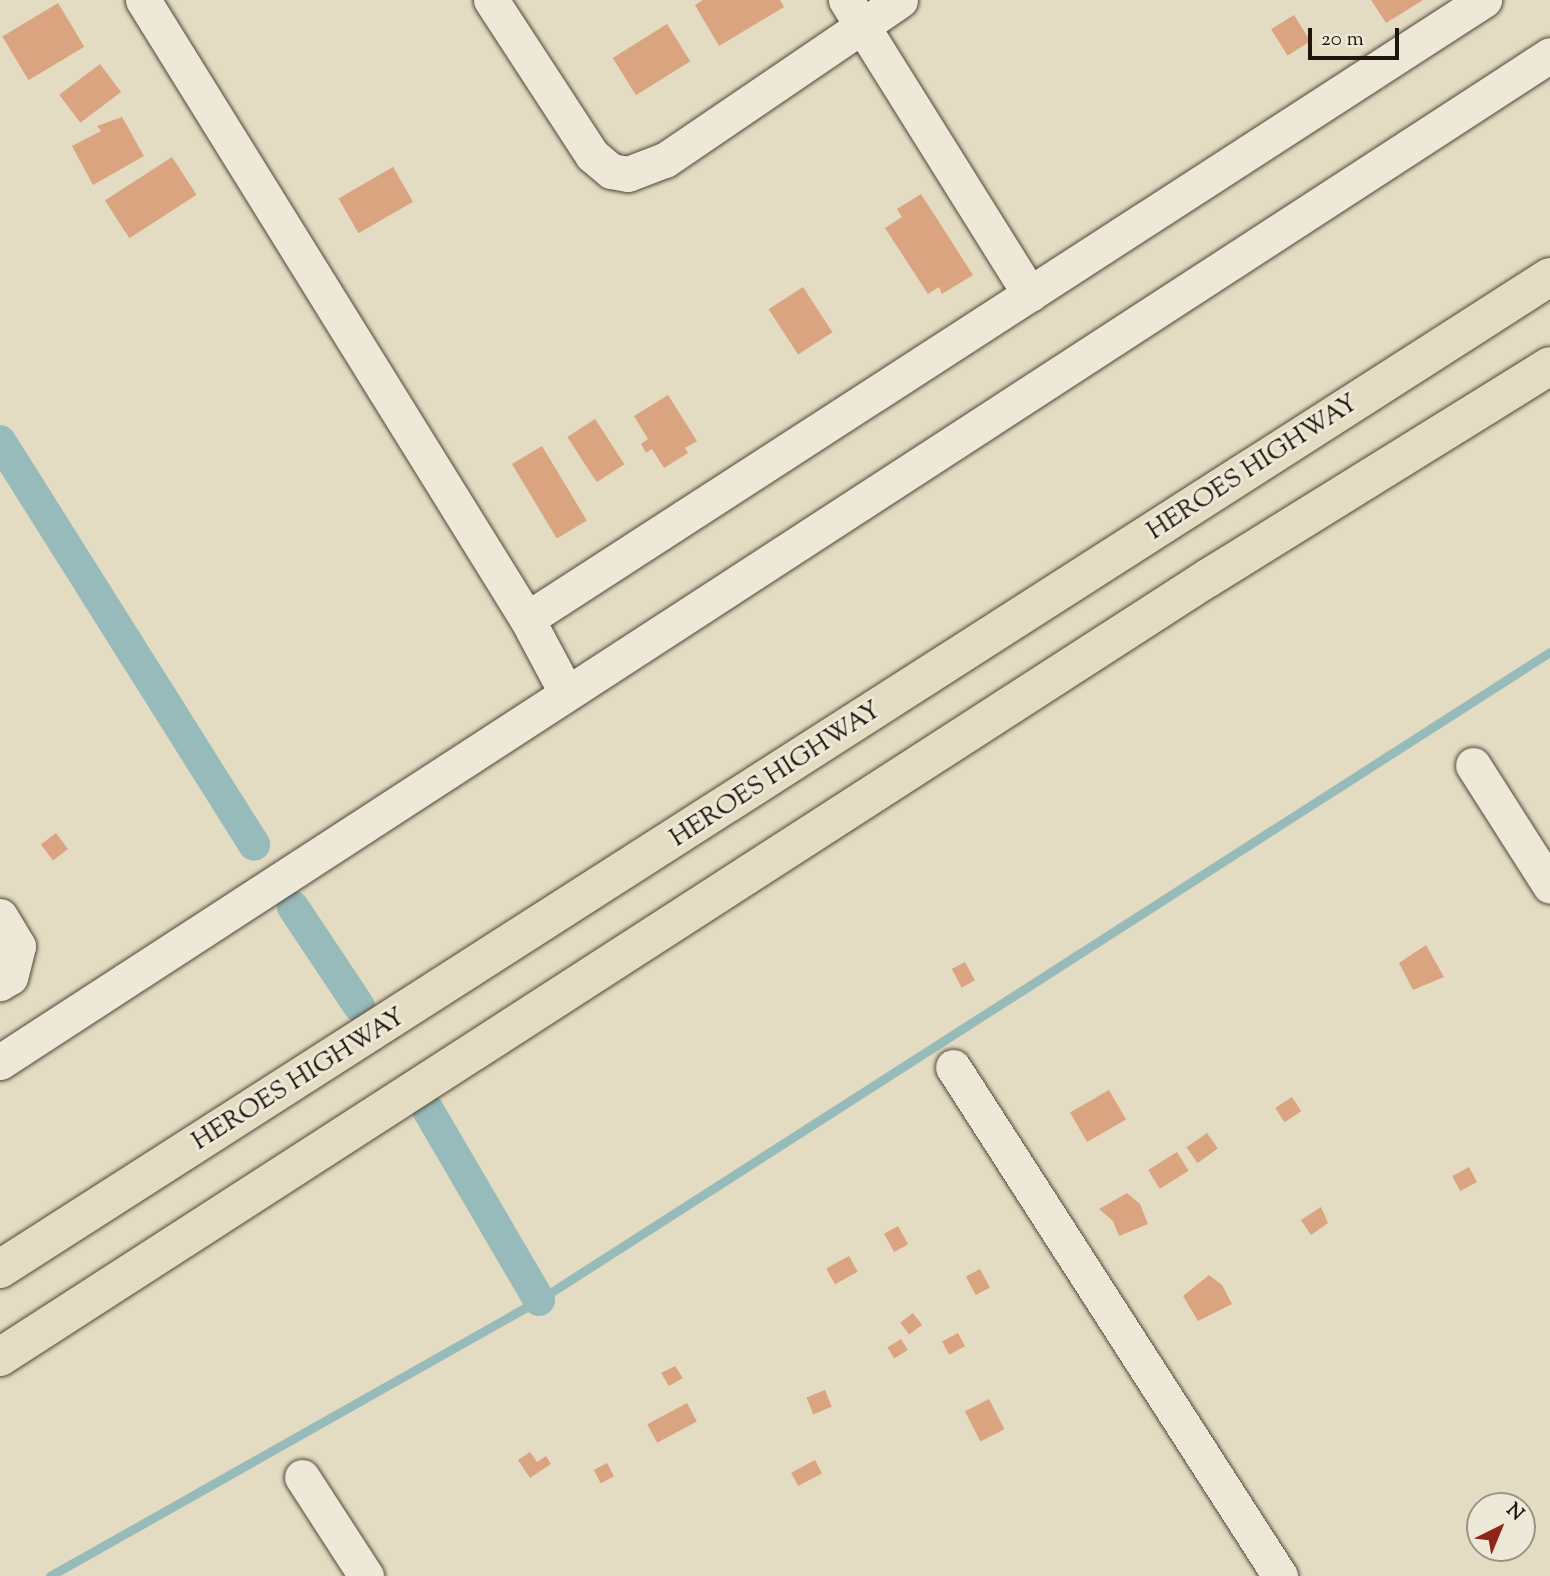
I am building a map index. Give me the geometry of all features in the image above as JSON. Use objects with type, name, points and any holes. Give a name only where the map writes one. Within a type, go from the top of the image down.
[{"type":"main road","name":"HEROES HIGHWAY","points":[[0,1269],[1550,277]]},
{"type":"main road","points":[[0,1357],[1208,578],[1550,366]]},
{"type":"street","points":[[144,0],[527,619],[566,692]]},
{"type":"street","points":[[491,0],[592,155],[611,171],[628,174],[666,160],[854,13],[900,0]]},
{"type":"street","points":[[527,619],[1484,0]]},
{"type":"street","points":[[854,13],[1030,294]]},
{"type":"street","points":[[0,1062],[1550,55]]},
{"type":"street","points":[[1473,765],[1550,886]]},
{"type":"street","points":[[0,916],[18,946],[10,977],[0,983]]},
{"type":"street","points":[[953,1068],[1280,1576]]},
{"type":"street","points":[[302,1477],[366,1576]]},
{"type":"building","points":[[703,0],[780,0],[784,7],[719,46],[695,5]]},
{"type":"building","points":[[1371,0],[1423,0],[1386,23]]},
{"type":"building","points":[[58,3],[84,47],[29,80],[2,36]]},
{"type":"building","points":[[1294,15],[1310,41],[1288,56],[1271,29]]},
{"type":"building","points":[[667,24],[690,61],[636,95],[613,58]]},
{"type":"building","points":[[100,64],[121,92],[80,123],[59,95]]},
{"type":"building","points":[[122,117],[144,156],[93,185],[72,146],[101,131],[97,126]]},
{"type":"building","points":[[172,157],[197,195],[129,238],[105,201]]},
{"type":"building","points":[[393,167],[413,202],[358,233],[338,198]]},
{"type":"building","points":[[921,194],[973,275],[942,294],[939,287],[928,294],[885,228],[902,217],[897,209]]},
{"type":"building","points":[[803,287],[832,332],[798,355],[769,309]]},
{"type":"building","points":[[668,395],[697,441],[685,448],[688,453],[664,468],[652,449],[646,453],[641,444],[648,439],[634,416]]},
{"type":"building","points":[[595,419],[624,464],[597,482],[567,437]]},
{"type":"building","points":[[542,446],[587,521],[557,539],[512,464]]},
{"type":"building","points":[[56,833],[68,849],[53,860],[41,844]]},
{"type":"building","points":[[1426,945],[1444,977],[1413,990],[1399,963]]},
{"type":"building","points":[[965,962],[975,981],[962,988],[952,969]]},
{"type":"building","points":[[1109,1090],[1126,1119],[1087,1142],[1070,1112]]},
{"type":"building","points":[[1292,1097],[1301,1111],[1284,1122],[1275,1108]]},
{"type":"building","points":[[1207,1133],[1218,1149],[1197,1163],[1187,1147]]},
{"type":"building","points":[[1177,1152],[1189,1171],[1160,1189],[1148,1170]]},
{"type":"building","points":[[1469,1167],[1477,1182],[1460,1191],[1452,1176]]},
{"type":"building","points":[[1127,1193],[1140,1204],[1148,1224],[1119,1236],[1113,1221],[1099,1209]]},
{"type":"building","points":[[1321,1207],[1328,1223],[1311,1235],[1301,1220]]},
{"type":"building","points":[[898,1226],[908,1244],[894,1252],[884,1234]]},
{"type":"building","points":[[849,1256],[858,1272],[835,1284],[826,1269]]},
{"type":"building","points":[[980,1269],[990,1288],[976,1295],[966,1277]]},
{"type":"building","points":[[1209,1275],[1222,1285],[1232,1304],[1198,1321],[1183,1296]]},
{"type":"building","points":[[913,1313],[922,1325],[909,1335],[900,1323]]},
{"type":"building","points":[[958,1333],[965,1346],[949,1355],[942,1341]]},
{"type":"building","points":[[901,1339],[908,1350],[894,1359],[887,1347]]},
{"type":"building","points":[[675,1366],[683,1378],[669,1386],[661,1373]]},
{"type":"building","points":[[825,1390],[832,1407],[813,1414],[806,1397]]},
{"type":"building","points":[[989,1399],[1004,1429],[980,1442],[965,1411]]},
{"type":"building","points":[[687,1403],[697,1422],[657,1443],[647,1424]]},
{"type":"building","points":[[530,1452],[537,1462],[546,1456],[551,1464],[530,1478],[518,1460]]},
{"type":"building","points":[[815,1460],[822,1473],[798,1486],[791,1473]]},
{"type":"building","points":[[607,1463],[614,1476],[601,1483],[594,1470]]},
{"type":"waterway","points":[[0,441],[254,845]]},
{"type":"waterway","points":[[50,1576],[539,1300],[1550,652]]},
{"type":"waterway","points":[[293,907],[359,1006]]},
{"type":"waterway","points":[[428,1110],[539,1300]]}]
